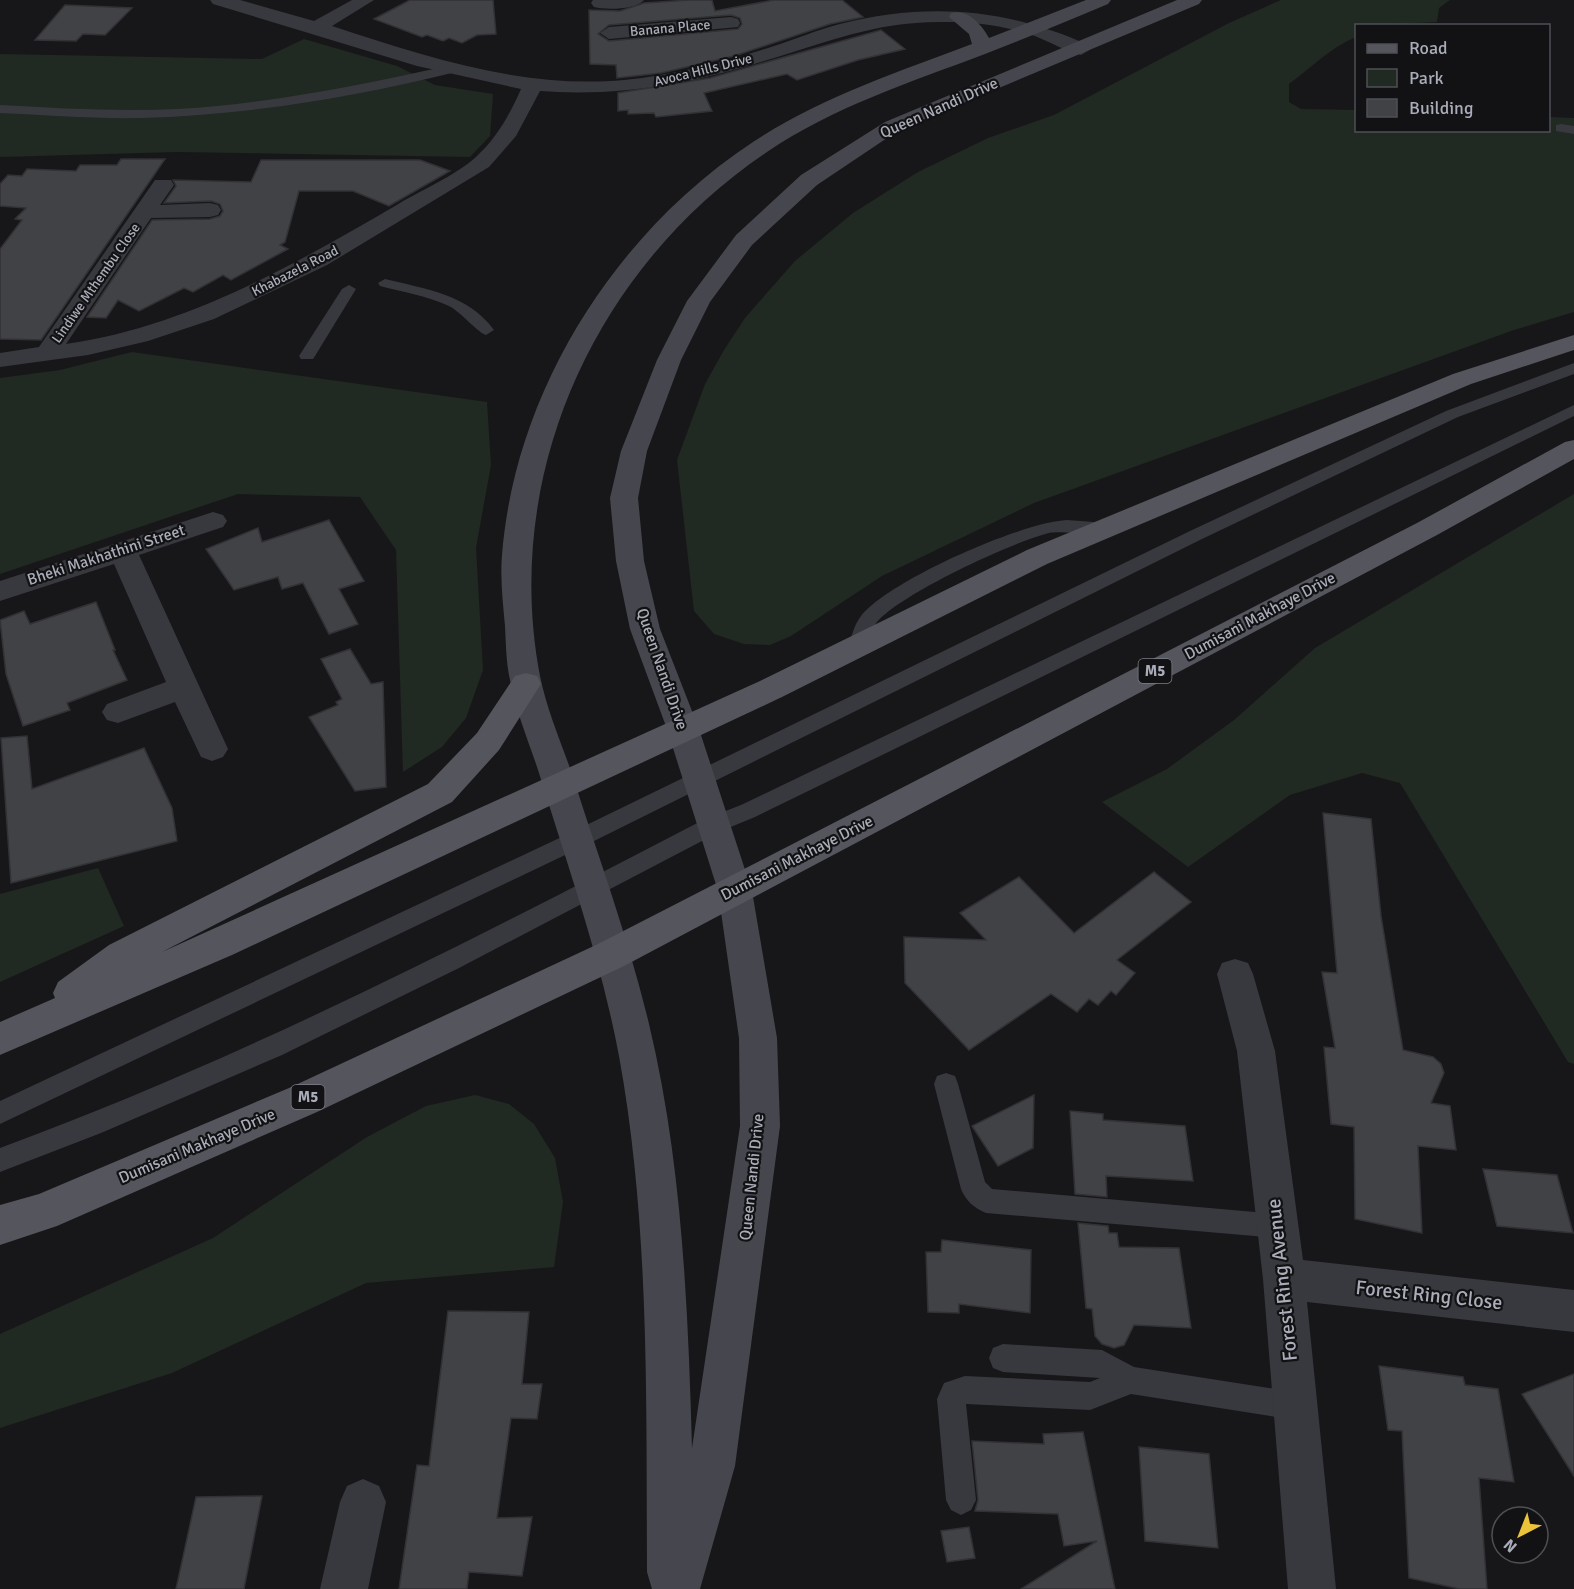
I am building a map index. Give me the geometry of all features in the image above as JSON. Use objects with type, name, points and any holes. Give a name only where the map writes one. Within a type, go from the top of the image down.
[{"type":"main road","points":[[672,1589],[666,1308],[657,1185],[638,1057],[611,955],[526,684],[516,561],[528,475],[549,412],[580,339],[615,283],[647,242],[682,207],[731,167],[807,120],[858,96],[1102,0]]},
{"type":"main road","name":"Queen Nandi Drive","points":[[676,1589],[712,1466],[760,1126],[758,1038],[735,891],[683,729],[645,629],[630,561],[624,498],[634,451],[669,360],[699,301],[744,240],[809,180],[847,153],[892,126],[965,93],[1081,49],[1193,0]]},
{"type":"main road","points":[[954,11],[979,35],[982,43],[981,49]]},
{"type":"main road","points":[[11,1034],[219,944],[683,729],[858,646],[1037,557],[1461,379],[1574,342]]},
{"type":"main road","name":"Dumisani Makhaye Drive","points":[[0,1225],[44,1212],[292,1105],[611,955],[1437,524],[1574,448]]},
{"type":"main road","points":[[11,1034],[122,957],[440,793],[482,751],[502,725],[526,684]]},
{"type":"street","name":"Avoca Hills Drive","points":[[219,0],[316,27],[448,70],[487,80],[533,85],[601,87],[650,83],[700,74],[854,26],[954,11],[1033,29],[1081,49]]},
{"type":"street","points":[[316,27],[365,0]]},
{"type":"street","points":[[600,3],[635,0]]},
{"type":"street","points":[[726,3],[731,23],[758,57]]},
{"type":"street","name":"Banana Place","points":[[609,33],[731,23]]},
{"type":"street","name":"Khabazela Road","points":[[0,360],[46,355],[139,336],[206,314],[319,260],[482,163],[501,145],[514,127],[533,85]]},
{"type":"street","name":"Lindiwe Mthembu Close","points":[[46,355],[163,185]]},
{"type":"street","name":"Lindiwe Mthembu Close","points":[[146,212],[210,210]]},
{"type":"street","name":"Bheki Makhathini Street","points":[[0,591],[213,520]]},
{"type":"street","points":[[122,550],[212,749]]},
{"type":"street","points":[[118,712],[184,687]]},
{"type":"street","name":"Forest Ring Avenue","points":[[1235,974],[1256,1051],[1284,1279],[1312,1589]]},
{"type":"street","name":"Forest Ring Close","points":[[1284,1279],[1574,1311]]},
{"type":"street","points":[[344,1589],[363,1502]]},
{"type":"lane","points":[[0,109],[140,114],[191,111],[284,100],[388,83],[448,70]]},
{"type":"lane","points":[[385,283],[463,305],[477,316],[486,330]]},
{"type":"lane","points":[[307,356],[349,289]]},
{"type":"lane","points":[[0,1113],[576,840],[1186,540],[1452,414],[1574,368]]},
{"type":"lane","points":[[0,1160],[95,1126],[273,1049],[713,825],[837,768],[1574,410]]},
{"type":"lane","points":[[946,1083],[974,1189],[986,1201],[1277,1226]]},
{"type":"lane","points":[[1003,1358],[1102,1364],[1131,1380],[1295,1406]]},
{"type":"lane","points":[[961,1500],[951,1399],[954,1393],[965,1390],[1090,1395],[1131,1380]]},
{"type":"green space","points":[[1281,0],[1450,0],[1439,8],[1437,22],[1355,24],[1355,37],[1330,52],[1289,84],[1289,102],[1301,109],[1355,110],[1355,132],[1550,132],[1550,117],[1574,118],[1574,312],[1514,330],[1034,503],[882,576],[791,636],[770,645],[744,644],[714,634],[694,611],[677,460],[705,384],[745,318],[795,261],[853,213],[918,172],[988,138],[1054,115],[1229,23]]},
{"type":"green space","points":[[304,39],[397,66],[435,85],[493,94],[490,136],[470,157],[177,152],[0,157],[0,54],[262,59]]},
{"type":"green space","points":[[132,352],[487,402],[491,465],[476,548],[483,670],[466,718],[442,747],[403,772],[396,550],[360,497],[238,494],[0,574],[0,378],[60,370]]},
{"type":"green space","points":[[1574,494],[1574,1064],[1568,1062],[1400,783],[1362,773],[1290,795],[1188,867],[1102,802],[1167,769],[1234,720],[1315,648]]},
{"type":"green space","points":[[98,868],[124,926],[0,982],[0,894]]},
{"type":"green space","points":[[475,1095],[509,1104],[534,1124],[555,1158],[563,1202],[554,1267],[366,1283],[172,1373],[0,1428],[0,1334],[213,1238],[367,1137],[426,1106]]},
{"type":"building","points":[[410,0],[493,0],[496,34],[477,35],[462,43],[449,38],[443,41],[427,35],[422,37],[374,19]]},
{"type":"building","points":[[712,0],[715,11],[774,0],[842,0],[863,17],[830,24],[734,56],[661,73],[617,78],[616,65],[590,64],[589,10],[620,11],[644,3]],"holes":[[[731,15],[740,18],[742,24],[738,29],[609,41],[598,34],[609,25]]]},
{"type":"building","points":[[65,5],[132,8],[105,35],[83,34],[76,41],[35,40]]},
{"type":"building","points":[[881,30],[905,49],[858,60],[797,80],[787,74],[704,93],[712,111],[656,117],[654,113],[628,114],[628,110],[618,111],[618,93],[710,78]]},
{"type":"building","points":[[121,159],[165,159],[41,340],[0,339],[0,249],[22,220],[15,219],[26,208],[0,206],[0,184],[8,175],[22,176],[27,169],[76,171],[80,165],[117,165]]},
{"type":"building","points":[[261,160],[420,160],[450,171],[389,206],[353,191],[299,191],[285,242],[280,245],[288,249],[231,280],[223,275],[193,292],[184,288],[139,311],[118,300],[106,318],[87,317],[152,220],[210,219],[220,216],[223,211],[220,204],[211,201],[164,203],[176,186],[173,180],[251,182]]},
{"type":"building","points":[[329,520],[364,581],[339,589],[358,624],[329,634],[303,583],[282,589],[278,577],[234,590],[206,549],[258,528],[262,542]]},
{"type":"building","points":[[96,602],[115,650],[113,650],[127,680],[67,703],[70,710],[23,726],[6,674],[0,620],[24,611],[30,624]]},
{"type":"building","points":[[350,649],[371,684],[383,682],[386,787],[355,791],[309,717],[338,705],[336,702],[342,699],[321,659]]},
{"type":"building","points":[[27,736],[32,789],[144,748],[172,808],[177,841],[11,883],[1,738]]},
{"type":"building","points":[[1323,813],[1371,819],[1381,916],[1403,1050],[1433,1057],[1441,1064],[1444,1073],[1431,1103],[1450,1106],[1456,1150],[1418,1146],[1422,1233],[1355,1219],[1354,1127],[1331,1124],[1324,1047],[1335,1048],[1322,972],[1337,973]]},
{"type":"building","points":[[1154,872],[1191,902],[1117,960],[1135,973],[1116,995],[1111,991],[1098,1005],[1089,999],[1077,1012],[1051,994],[969,1050],[905,983],[904,937],[986,940],[960,913],[1019,877],[1074,933]]},
{"type":"building","points":[[1034,1095],[1033,1148],[998,1166],[972,1126]]},
{"type":"building","points":[[1070,1111],[1103,1114],[1103,1120],[1185,1126],[1193,1181],[1106,1176],[1107,1197],[1075,1194]]},
{"type":"building","points":[[1483,1169],[1557,1175],[1573,1233],[1497,1226]]},
{"type":"building","points":[[1078,1223],[1108,1226],[1109,1233],[1117,1233],[1119,1247],[1179,1248],[1191,1328],[1134,1325],[1124,1345],[1114,1348],[1102,1344],[1095,1336],[1092,1309],[1086,1308]]},
{"type":"building","points":[[942,1240],[1031,1250],[1030,1313],[959,1304],[959,1313],[928,1312],[926,1252],[941,1252]]},
{"type":"building","points":[[448,1311],[529,1312],[522,1384],[542,1384],[537,1419],[511,1418],[497,1518],[532,1517],[522,1576],[469,1572],[467,1589],[399,1589],[417,1465],[429,1466]]},
{"type":"building","points":[[1379,1366],[1463,1377],[1465,1385],[1498,1389],[1514,1482],[1479,1478],[1487,1589],[1460,1589],[1409,1578],[1402,1431],[1388,1430]]},
{"type":"building","points":[[1574,1374],[1574,1476],[1522,1394]]},
{"type":"building","points":[[1083,1432],[1115,1589],[1021,1589],[1097,1541],[1064,1546],[1058,1514],[975,1511],[978,1500],[972,1441],[1044,1444],[1043,1434]]},
{"type":"building","points":[[1139,1447],[1209,1454],[1218,1548],[1145,1541]]},
{"type":"building","points":[[262,1496],[244,1589],[176,1589],[196,1497]]},
{"type":"building","points":[[969,1527],[975,1558],[947,1562],[941,1531]]}]
